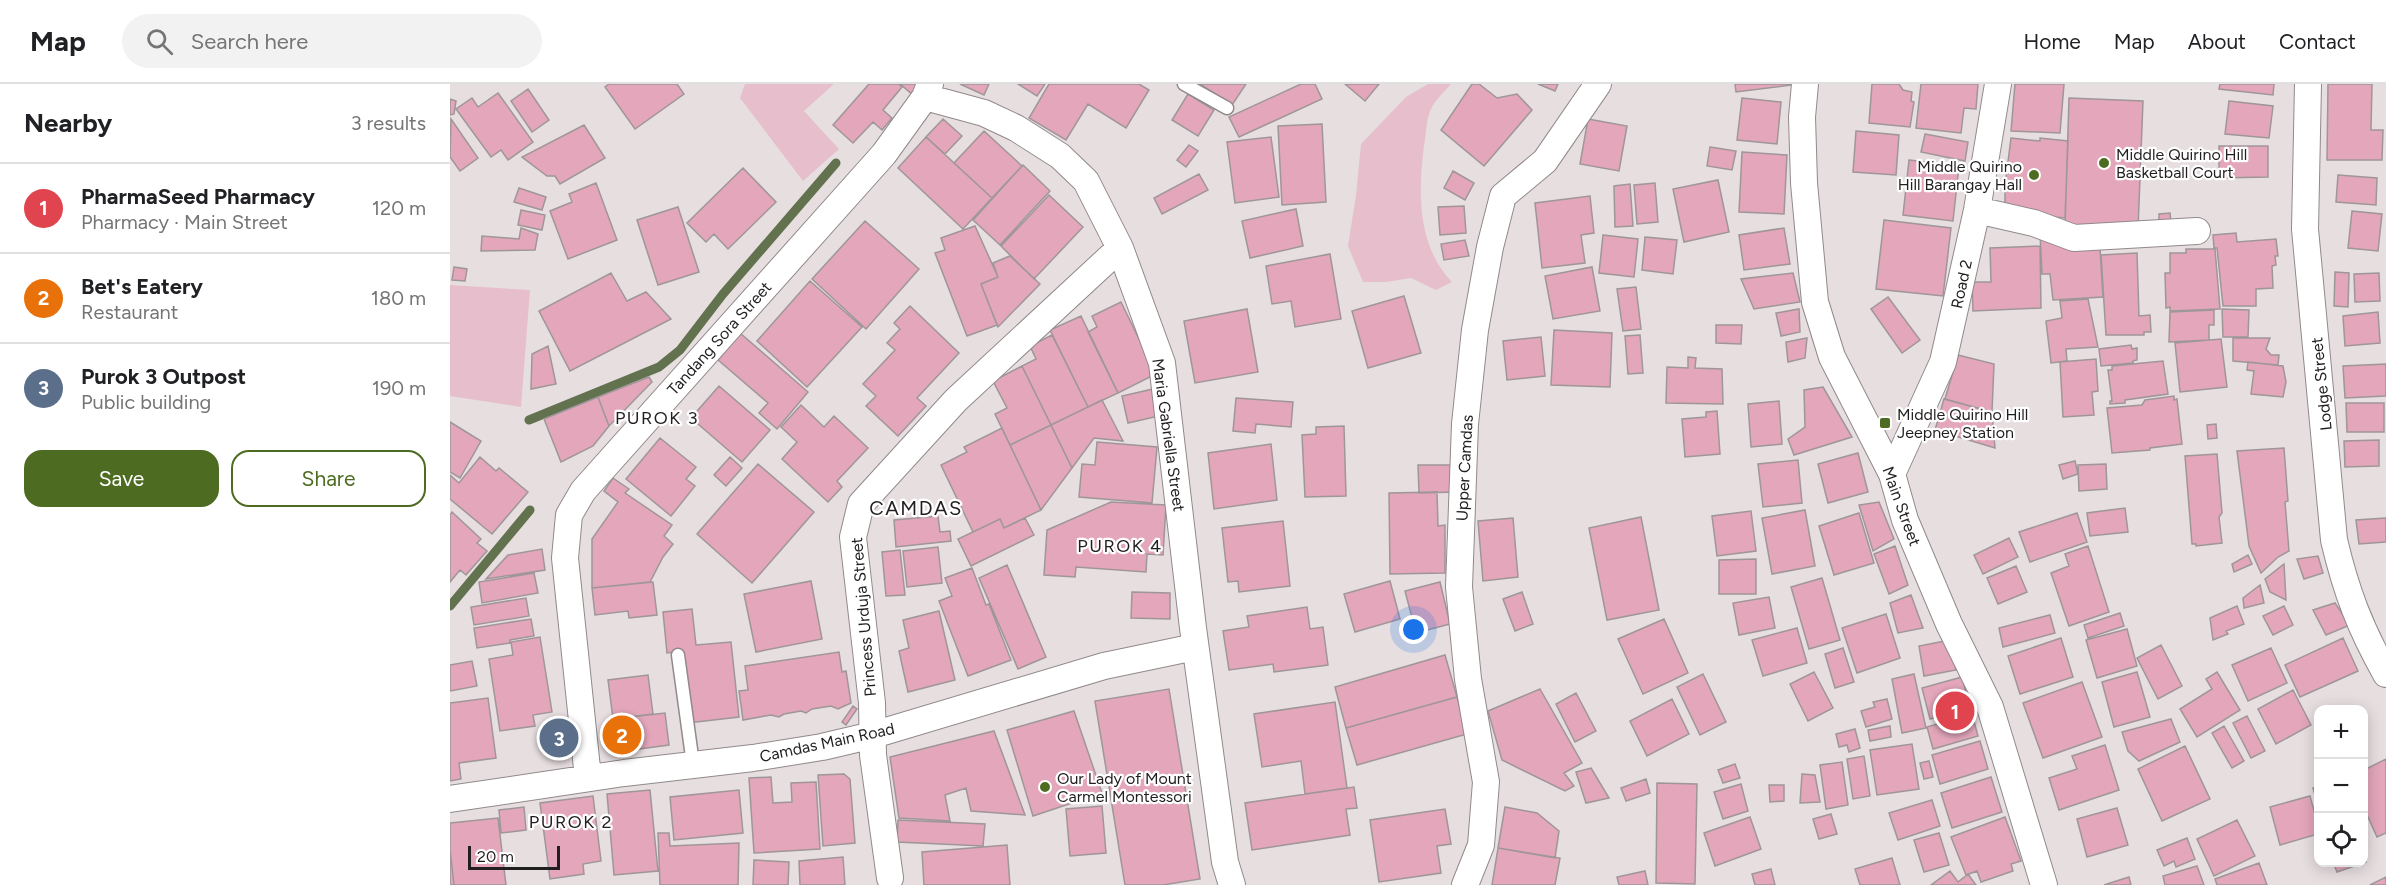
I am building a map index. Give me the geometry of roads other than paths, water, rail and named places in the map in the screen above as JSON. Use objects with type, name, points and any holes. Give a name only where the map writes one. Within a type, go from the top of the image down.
[{"type":"street","name":"Upper Camdas","points":[[1465,885],[1481,845],[1486,782],[1468,679],[1459,587],[1465,424],[1475,330],[1490,247],[1503,196],[1545,161],[1598,84]]},
{"type":"street","name":"Main Street","points":[[1805,84],[1802,117],[1804,183],[1815,303],[1832,357],[1892,474],[1910,530],[1950,624],[1990,707],[2044,885]]},
{"type":"street","name":"Road 2","points":[[1892,474],[1943,362],[1977,210],[1998,84]]},
{"type":"street","name":"Lodge Street","points":[[2308,84],[2305,229],[2334,540],[2343,580],[2357,618],[2386,674]]},
{"type":"street","name":"Maria Gabriella Street","points":[[927,91],[1016,128],[1060,156],[1086,182],[1120,248],[1162,363],[1195,647],[1225,862],[1232,885]]},
{"type":"street","name":"Tandang Sora Street","points":[[588,778],[565,558],[569,515],[583,491],[884,154],[927,91]]},
{"type":"street","points":[[1977,210],[2034,223],[2074,238],[2198,231]]},
{"type":"street","name":"Princess Urduja Street","points":[[890,878],[873,755],[872,702],[853,537],[861,504],[956,400],[1120,248]]},
{"type":"street","name":"Camdas Main Road","points":[[450,799],[588,778],[753,758],[873,735],[1104,666],[1195,647]]},
{"type":"lane","points":[[1184,84],[1227,108]]},
{"type":"lane","points":[[678,656],[693,764]]},
{"type":"waterway","points":[[529,420],[659,367],[680,350],[723,294],[836,163]]},
{"type":"waterway","points":[[450,606],[530,510]]},
{"type":"place","name":"Middle Quirino Hill Basketball Court","points":[[2104,163]]},
{"type":"place","name":"Middle Quirino Hill Barangay Hall","points":[[2034,175]]},
{"type":"place","name":"Middle Quirino Hill Jeepney Station","points":[[1885,423]]},
{"type":"place","name":"PharmaSeed Pharmacy","points":[[1955,711]]},
{"type":"place","name":"Bet's Eatery","points":[[622,735]]},
{"type":"place","name":"Purok 3 Outpost","points":[[559,738]]},
{"type":"place","name":"Our Lady of Mount Carmel Montessori","points":[[1045,787]]},
{"type":"district","name":"PUROK 3","points":[[657,418]]},
{"type":"district","name":"CAMDAS","points":[[916,508]]},
{"type":"district","name":"PUROK 4","points":[[1120,546]]},
{"type":"district","name":"PUROK 2","points":[[571,822]]}]
